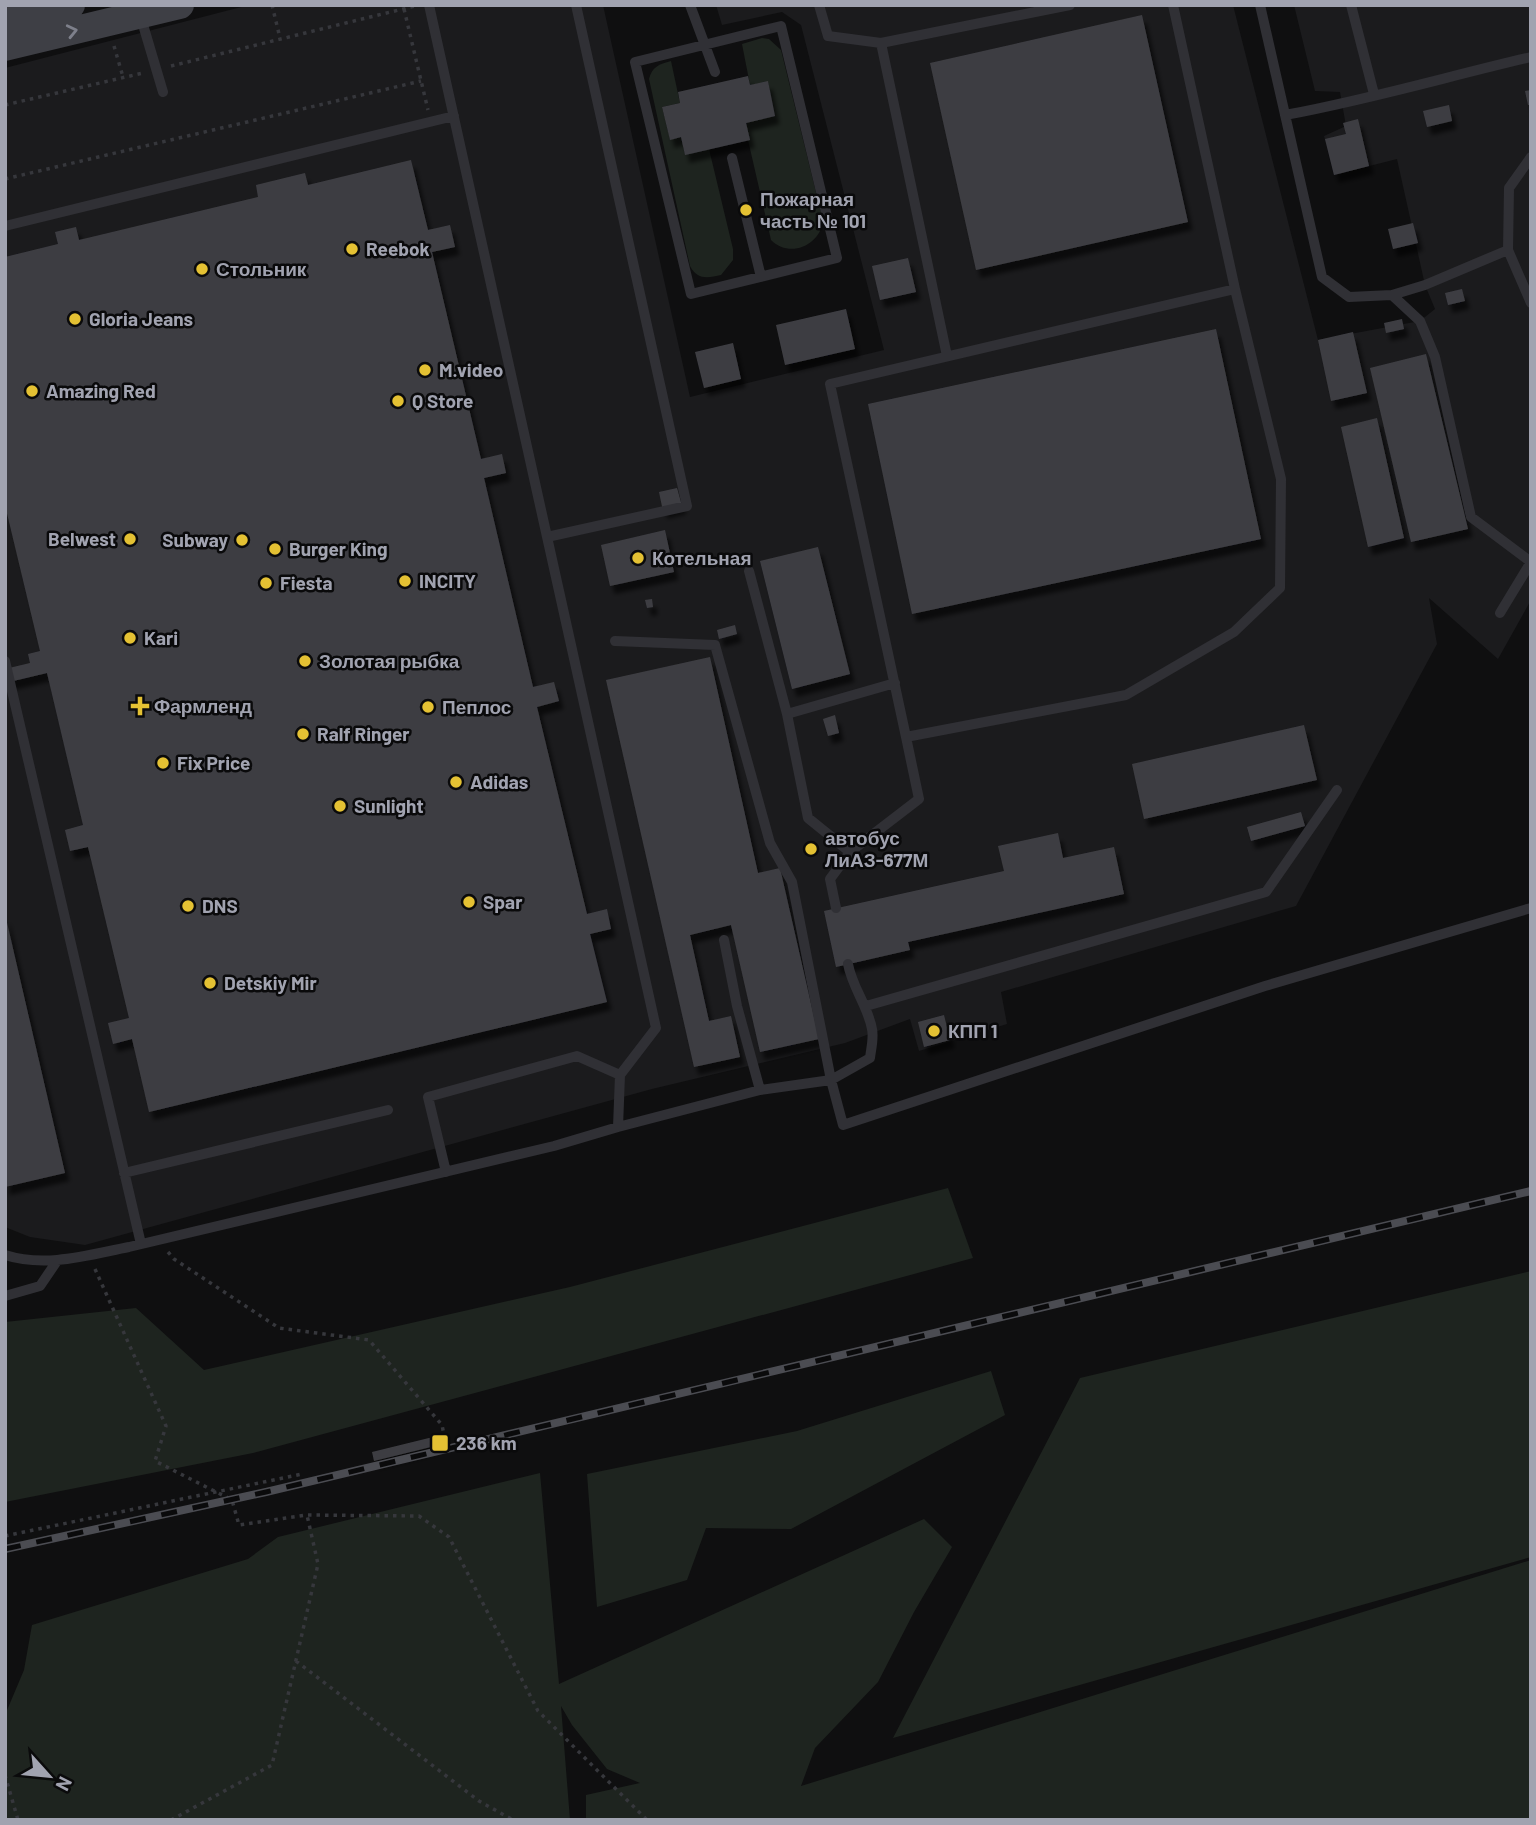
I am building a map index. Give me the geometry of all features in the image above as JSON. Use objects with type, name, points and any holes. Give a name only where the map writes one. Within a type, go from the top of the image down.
[{"type":"main road","points":[[5,21],[71,5]]},
{"type":"main road","points":[[5,47],[180,5]]},
{"type":"lane","points":[[429,5],[656,1028],[620,1075],[618,1127]]},
{"type":"lane","points":[[547,537],[687,506],[576,5]]},
{"type":"lane","points":[[690,5],[715,72]]},
{"type":"lane","points":[[819,5],[828,36],[881,43],[1070,5]]},
{"type":"lane","points":[[906,737],[1126,695],[1234,632],[1280,588],[1281,479],[1235,289],[1173,5]]},
{"type":"lane","points":[[1260,5],[1322,277],[1349,297],[1392,295],[1425,285],[1508,250]]},
{"type":"lane","points":[[1351,5],[1374,94]]},
{"type":"lane","points":[[140,15],[163,92]]},
{"type":"lane","points":[[781,26],[837,258],[691,294],[635,62],[704,45],[781,26]]},
{"type":"lane","points":[[881,43],[947,356]]},
{"type":"lane","points":[[1285,115],[1341,105],[1374,94],[1531,57]]},
{"type":"lane","points":[[5,226],[454,117]]},
{"type":"lane","points":[[732,158],[761,277]]},
{"type":"lane","points":[[1531,158],[1508,188],[1508,250],[1531,303]]},
{"type":"lane","points":[[836,908],[830,879],[850,852],[919,799],[830,384],[1235,289]]},
{"type":"lane","points":[[1392,295],[1420,321],[1434,357],[1471,517],[1531,562],[1500,612]]},
{"type":"lane","points":[[749,571],[787,714],[808,818],[850,852]]},
{"type":"lane","points":[[615,641],[715,645],[770,843],[792,881],[831,1080],[843,1125],[1265,986],[1531,908]]},
{"type":"lane","points":[[5,661],[141,1244]]},
{"type":"lane","points":[[787,714],[895,683]]},
{"type":"lane","points":[[866,1006],[1266,892],[1337,790]]},
{"type":"lane","points":[[724,940],[737,1006],[760,1090]]},
{"type":"lane","points":[[5,1255],[21,1260],[57,1261],[141,1244],[554,1146],[760,1090],[831,1080],[870,1058],[873,1032],[866,1006],[850,978],[848,964]]},
{"type":"lane","points":[[446,1172],[428,1097],[577,1056],[620,1075]]},
{"type":"lane","points":[[124,1173],[388,1110]]},
{"type":"lane","points":[[5,1296],[40,1286],[57,1261]]},
{"type":"path","points":[[272,5],[280,38]]},
{"type":"path","points":[[5,105],[417,5]]},
{"type":"path","points":[[404,9],[431,122]]},
{"type":"path","points":[[5,180],[421,81]]},
{"type":"path","points":[[158,1240],[174,1259],[279,1328],[369,1340],[442,1425],[445,1440]]},
{"type":"path","points":[[88,1255],[166,1426],[155,1461],[232,1500],[239,1525],[307,1515],[419,1516],[449,1537],[538,1711],[647,1820]]},
{"type":"path","points":[[5,1536],[302,1474]]},
{"type":"path","points":[[171,1820],[272,1765],[318,1564],[307,1515]]},
{"type":"path","points":[[296,1661],[479,1801],[513,1820]]},
{"type":"path","points":[[5,1774],[18,1820]]},
{"type":"shaded area","points":[[249,5],[603,5],[690,397],[884,350],[801,25],[782,12],[722,25],[716,5],[1233,5],[1318,340],[1420,321],[1435,309],[1425,285],[1397,159],[1334,175],[1324,136],[1346,126],[1340,92],[1315,91],[1294,5],[1531,5],[1531,600],[1498,659],[1429,598],[1437,644],[1296,906],[1001,992],[1007,1024],[919,1051],[910,1019],[845,1043],[652,1089],[85,1245],[30,1237],[5,1227],[5,68]]},
{"type":"shaded area","points":[[762,38],[769,39],[781,50],[823,221],[821,229],[810,243],[795,249],[779,246],[771,240],[748,140],[746,123],[775,115],[768,82],[750,85],[742,44]]},
{"type":"shaded area","points":[[671,61],[680,103],[662,107],[670,139],[681,137],[685,154],[709,149],[733,249],[733,260],[721,275],[699,276],[690,266],[649,79],[657,67]]},
{"type":"shaded area","points":[[948,1188],[973,1258],[253,1453],[5,1502],[5,1322],[136,1308],[204,1370],[570,1287]]},
{"type":"shaded area","points":[[1531,1271],[1531,1557],[893,1738],[1080,1378]]},
{"type":"shaded area","points":[[991,1371],[1005,1415],[791,1529],[706,1528],[687,1580],[597,1607],[587,1474],[797,1431]]},
{"type":"shaded area","points":[[540,1473],[559,1684],[924,1519],[952,1547],[878,1682],[815,1748],[801,1786],[1531,1560],[1531,1820],[586,1820],[586,1795],[640,1783],[607,1769],[572,1725],[561,1706],[570,1820],[5,1820],[5,1715],[24,1670],[32,1625],[248,1559],[278,1537]]},
{"type":"building","points":[[1142,15],[1188,222],[976,270],[930,63]]},
{"type":"building","points":[[748,76],[750,85],[768,81],[775,116],[746,123],[750,140],[685,155],[681,137],[670,140],[662,107],[680,103],[678,92]]},
{"type":"building","points":[[1531,90],[1531,105],[1528,105],[1525,91]]},
{"type":"building","points":[[1449,105],[1452,121],[1427,127],[1423,111]]},
{"type":"building","points":[[1358,119],[1369,166],[1334,175],[1325,139],[1346,134],[1343,123]]},
{"type":"building","name":"Fiesta","points":[[411,160],[428,230],[450,225],[455,247],[432,252],[481,459],[502,454],[506,473],[484,478],[533,687],[554,682],[559,701],[537,707],[587,914],[607,909],[611,929],[590,934],[607,1002],[149,1112],[132,1039],[113,1044],[108,1023],[129,1018],[88,847],[70,851],[65,830],[83,825],[47,673],[5,683],[5,669],[30,663],[28,654],[40,651],[5,505],[5,257],[58,244],[55,232],[76,227],[79,240],[258,197],[256,185],[305,173],[308,185]]},
{"type":"building","points":[[1413,223],[1418,243],[1393,249],[1388,229]]},
{"type":"building","points":[[908,258],[916,292],[880,300],[872,266]]},
{"type":"building","points":[[1462,289],[1465,301],[1448,305],[1445,293]]},
{"type":"building","points":[[846,309],[855,349],[785,365],[776,325]]},
{"type":"building","points":[[1402,319],[1404,329],[1386,333],[1384,323]]},
{"type":"building","points":[[1216,329],[1261,539],[912,614],[868,404]]},
{"type":"building","points":[[1353,332],[1367,393],[1331,401],[1318,340]]},
{"type":"building","points":[[733,343],[741,379],[704,388],[695,352]]},
{"type":"building","points":[[1426,354],[1468,529],[1411,542],[1370,368]]},
{"type":"building","points":[[1377,418],[1404,538],[1368,547],[1341,427]]},
{"type":"building","points":[[677,488],[682,506],[663,511],[659,492]]},
{"type":"building","name":"Котельная","points":[[665,530],[674,572],[610,586],[601,545]]},
{"type":"building","points":[[818,547],[850,674],[792,689],[760,561]]},
{"type":"building","points":[[652,599],[653,607],[647,608],[645,600]]},
{"type":"building","points":[[735,625],[737,634],[719,639],[717,630]]},
{"type":"building","points":[[710,657],[758,873],[780,868],[819,1039],[760,1052],[731,925],[690,935],[709,1021],[731,1016],[740,1057],[694,1067],[606,680]]},
{"type":"building","points":[[835,715],[839,733],[828,736],[823,719]]},
{"type":"building","points":[[1304,725],[1317,780],[1144,819],[1132,764]]},
{"type":"building","points":[[1301,812],[1305,826],[1251,841],[1247,827]]},
{"type":"building","points":[[1058,833],[1063,858],[1114,847],[1124,894],[908,942],[910,950],[836,967],[824,911],[1004,871],[998,846]]},
{"type":"building","points":[[5,914],[65,1173],[5,1187]]},
{"type":"building","name":"КПП 1","points":[[944,1015],[950,1040],[924,1047],[918,1022]]},
{"type":"building","points":[[433,1437],[435,1446],[374,1461],[372,1452]]},
{"type":"railway","points":[[5,1549],[266,1492],[1531,1191]]},
{"type":"place","name":"Пожарная часть № 101","points":[[746,210]]},
{"type":"place","name":"Reebok","points":[[352,249]]},
{"type":"place","name":"Стольник","points":[[202,269]]},
{"type":"place","name":"Gloria Jeans","points":[[75,319]]},
{"type":"place","name":"M.video","points":[[425,370]]},
{"type":"place","name":"Amazing Red","points":[[32,391]]},
{"type":"place","name":"Q Store","points":[[398,401]]},
{"type":"place","name":"Belwest","points":[[130,539]]},
{"type":"place","name":"Subway","points":[[242,540]]},
{"type":"place","name":"Burger King","points":[[275,549]]},
{"type":"place","name":"Котельная","points":[[638,558]]},
{"type":"place","name":"INCITY","points":[[405,581]]},
{"type":"place","name":"Fiesta","points":[[266,583]]},
{"type":"place","name":"Kari","points":[[130,638]]},
{"type":"place","name":"Золотая рыбка","points":[[305,661]]},
{"type":"place","name":"Фармленд","points":[[140,706]]},
{"type":"place","name":"Пеплос","points":[[428,707]]},
{"type":"place","name":"Ralf Ringer","points":[[303,734]]},
{"type":"place","name":"Fix Price","points":[[163,763]]},
{"type":"place","name":"Adidas","points":[[456,782]]},
{"type":"place","name":"Sunlight","points":[[340,806]]},
{"type":"place","name":"автобус ЛиАЗ-677М","points":[[811,849]]},
{"type":"place","name":"Spar","points":[[469,902]]},
{"type":"place","name":"DNS","points":[[188,906]]},
{"type":"place","name":"Detskiy Mir","points":[[210,983]]},
{"type":"place","name":"КПП 1","points":[[934,1031]]},
{"type":"place","name":"236 km","points":[[440,1443]]}]
